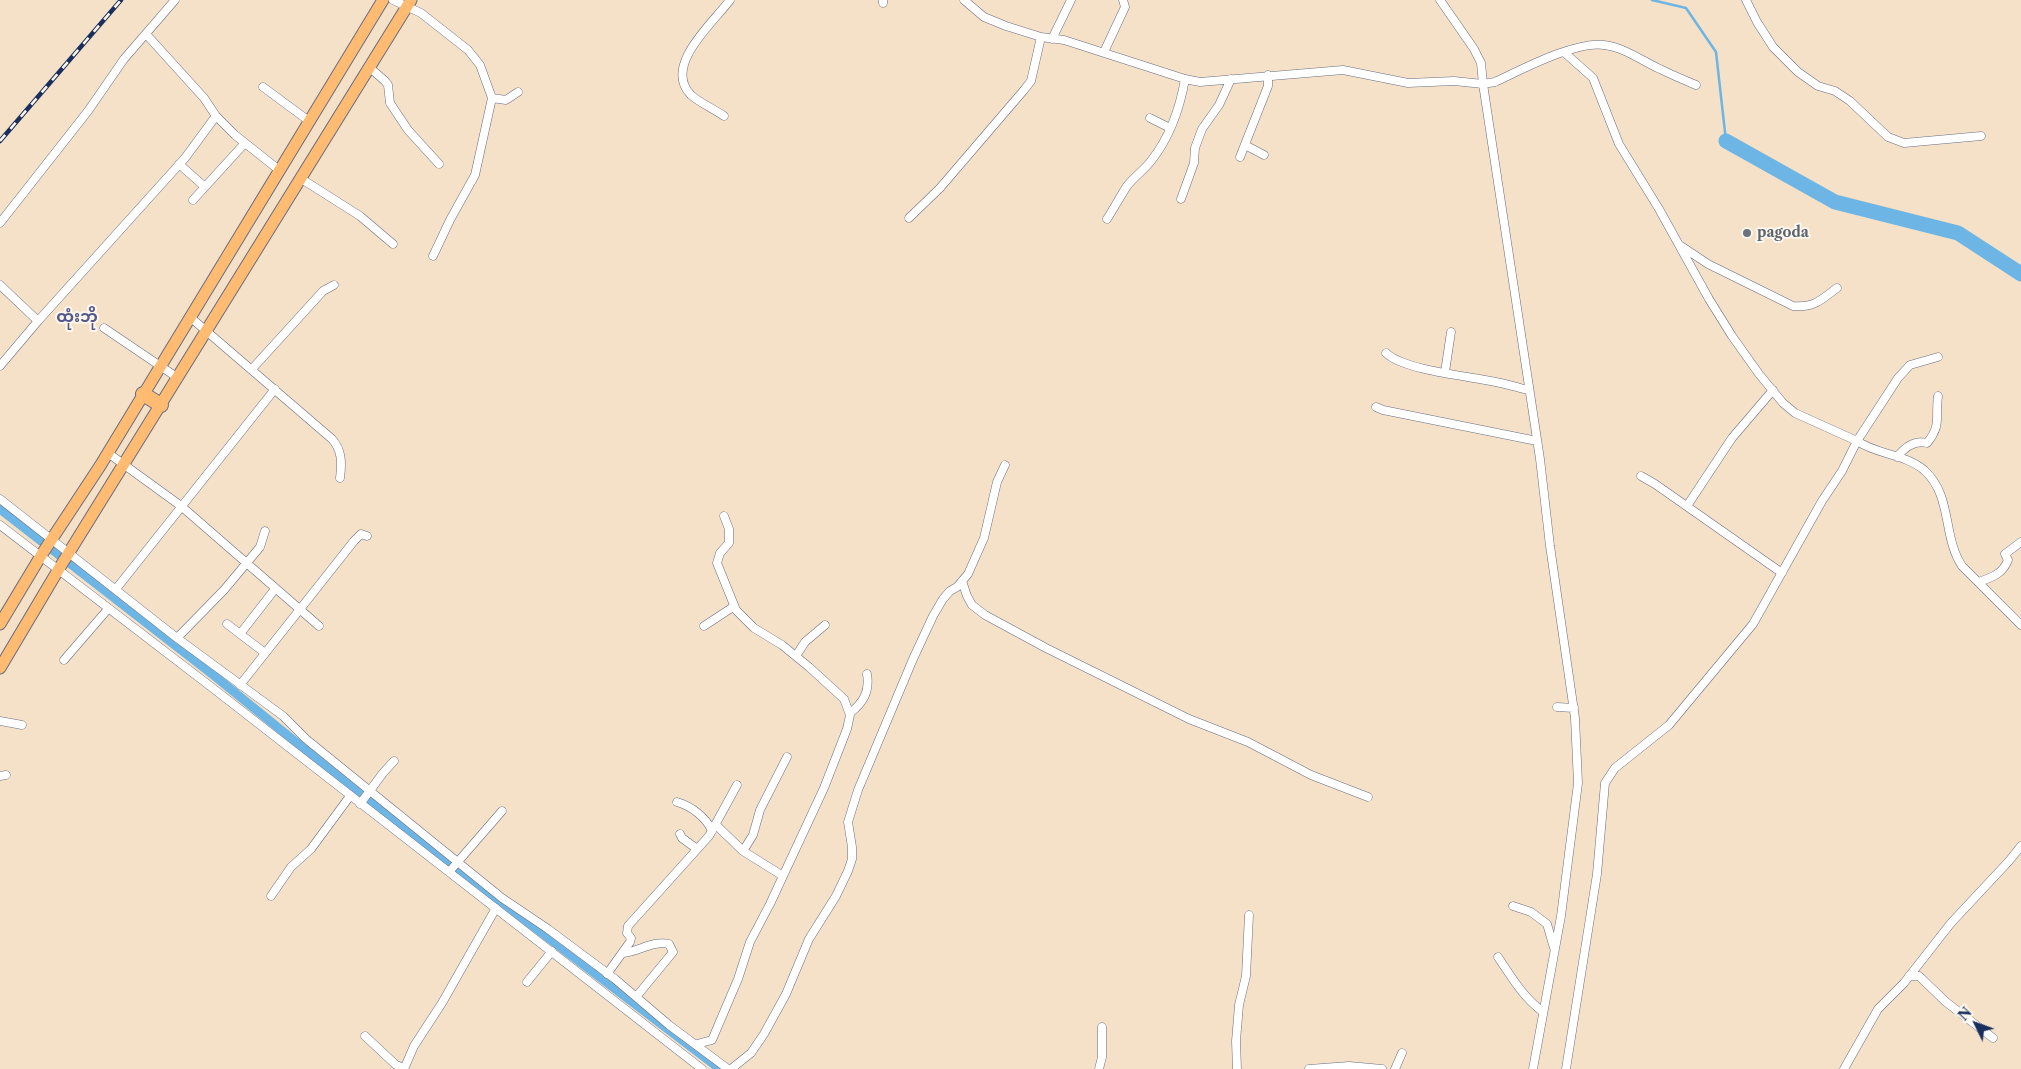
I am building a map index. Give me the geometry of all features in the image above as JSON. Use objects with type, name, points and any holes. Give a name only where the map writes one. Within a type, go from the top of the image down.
[{"type":"highway","points":[[144,394],[161,405]]},
{"type":"main road","points":[[0,624],[50,541],[108,453],[383,0]]},
{"type":"main road","points":[[0,668],[63,562],[125,465],[409,3]]},
{"type":"street","points":[[0,223],[88,111],[124,59],[175,0]]},
{"type":"street","points":[[393,0],[409,3],[453,37],[475,58],[485,77],[492,98],[475,174],[433,256]]},
{"type":"street","points":[[724,116],[690,94],[684,82],[683,71],[685,59],[693,45],[730,0]]},
{"type":"street","points":[[964,0],[984,17],[1006,26],[1041,37],[1064,40],[1184,79],[1200,82],[1343,70],[1408,83],[1454,81],[1483,84],[1495,82],[1564,53],[1603,44],[1624,50],[1696,85]]},
{"type":"street","points":[[1052,39],[1071,0]]},
{"type":"street","points":[[1104,52],[1125,7],[1123,0]]},
{"type":"street","points":[[1440,0],[1474,49],[1481,63],[1574,708],[1578,783],[1561,916],[1533,1069]]},
{"type":"street","points":[[1746,0],[1757,22],[1774,47],[1798,72],[1818,86],[1834,91],[1850,101],[1888,137],[1904,143],[1981,136]]},
{"type":"street","points":[[146,34],[204,98],[216,116],[279,170]]},
{"type":"street","points":[[909,218],[940,188],[1031,81],[1041,37]]},
{"type":"street","points":[[1564,53],[1593,78],[1619,144],[1732,336],[1773,390],[1795,413],[1878,452],[1908,460],[1924,470],[1941,493],[1955,556],[1962,566],[2021,625]]},
{"type":"street","points":[[369,67],[388,85],[390,103],[408,130],[439,164]]},
{"type":"street","points":[[1240,157],[1268,86],[1268,75]]},
{"type":"street","points":[[1107,219],[1131,181],[1155,155],[1170,128],[1181,101],[1184,79]]},
{"type":"street","points":[[1181,199],[1194,163],[1195,148],[1202,129],[1219,105],[1231,79]]},
{"type":"street","points":[[263,87],[309,121]]},
{"type":"street","points":[[492,98],[506,100],[518,92]]},
{"type":"street","points":[[0,366],[179,164],[216,116]]},
{"type":"street","points":[[1150,118],[1170,128]]},
{"type":"street","points":[[193,200],[245,142]]},
{"type":"street","points":[[1245,145],[1264,154]]},
{"type":"street","points":[[179,164],[205,187]]},
{"type":"street","points":[[300,178],[360,216],[393,244]]},
{"type":"street","points":[[1679,245],[1708,264],[1793,306],[1807,307],[1818,302],[1837,288]]},
{"type":"street","points":[[0,284],[38,321]]},
{"type":"street","points":[[252,369],[323,291],[334,285]]},
{"type":"street","points":[[190,317],[336,444],[342,464],[340,478]]},
{"type":"street","points":[[104,328],[159,367],[178,378]]},
{"type":"street","points":[[1445,372],[1451,332]]},
{"type":"street","points":[[1386,353],[1402,362],[1528,390]]},
{"type":"street","points":[[1566,1069],[1597,874],[1605,783],[1616,768],[1669,725],[1753,624],[1822,501],[1842,471],[1857,441],[1898,378],[1910,365],[1938,357]]},
{"type":"street","points":[[116,589],[275,389]]},
{"type":"street","points":[[1687,506],[1732,438],[1773,390]]},
{"type":"street","points":[[1897,457],[1904,448],[1919,441],[1927,442],[1935,434],[1938,425],[1936,410],[1938,396]]},
{"type":"street","points":[[1376,407],[1537,441]]},
{"type":"street","points":[[108,453],[181,506],[245,564],[319,626]]},
{"type":"street","points":[[0,525],[41,556],[63,562],[116,589],[177,638],[283,716],[365,798],[453,866],[548,929],[636,997],[664,1022],[697,1044],[714,1060],[729,1069],[751,1053],[764,1034],[786,994],[809,939],[836,896],[848,870],[852,859],[852,847],[848,822],[858,790],[913,659],[934,616],[943,599],[968,574],[984,538],[997,482],[1004,465]]},
{"type":"street","points":[[1641,476],[1782,573]]},
{"type":"street","points":[[0,499],[50,541],[63,562],[108,609],[350,796],[365,798],[453,866],[496,908],[656,1031],[702,1069]]},
{"type":"street","points":[[697,1044],[712,1040],[738,979],[750,942],[824,788],[847,729],[850,713],[844,699],[796,656],[754,628],[733,607],[716,563],[720,553],[730,543],[729,529],[724,516]]},
{"type":"street","points":[[177,638],[224,590],[260,547],[265,531]]},
{"type":"street","points":[[240,685],[358,536],[361,534],[367,536]]},
{"type":"street","points":[[1978,582],[1999,574],[2006,566],[2008,560],[2005,554],[2007,551],[2021,542]]},
{"type":"street","points":[[962,581],[972,605],[985,615],[1046,648],[1189,719],[1248,742],[1311,775],[1368,797]]},
{"type":"street","points":[[240,634],[275,589]]},
{"type":"street","points":[[704,626],[733,607]]},
{"type":"street","points":[[64,660],[108,609]]},
{"type":"street","points":[[227,624],[265,653]]},
{"type":"street","points":[[796,656],[804,642],[825,624]]},
{"type":"street","points":[[850,713],[860,705],[867,692],[867,674]]},
{"type":"street","points":[[1557,707],[1574,708]]},
{"type":"street","points":[[0,720],[22,725]]},
{"type":"street","points":[[743,851],[753,835],[760,810],[787,757]]},
{"type":"street","points":[[365,798],[394,761]]},
{"type":"street","points":[[607,974],[630,942],[631,938],[627,933],[628,926],[714,828],[737,785]]},
{"type":"street","points":[[271,896],[291,867],[311,849],[350,796]]},
{"type":"street","points":[[677,802],[693,808],[696,813],[743,851],[783,876]]},
{"type":"street","points":[[453,866],[502,811]]},
{"type":"street","points":[[679,837],[695,851]]},
{"type":"street","points":[[1844,1069],[1878,1009],[1909,976],[1951,923],[2021,846]]},
{"type":"street","points":[[1513,906],[1531,912],[1547,924],[1555,950]]},
{"type":"street","points":[[365,1036],[396,1065],[404,1068],[414,1046],[442,1004],[496,908]]},
{"type":"street","points":[[1237,1069],[1236,1041],[1239,1005],[1246,976],[1249,916]]},
{"type":"street","points":[[623,953],[634,952],[662,942],[669,944],[672,948],[673,952],[636,997]]},
{"type":"street","points":[[527,982],[552,951]]},
{"type":"street","points":[[1498,957],[1518,988],[1530,1002],[1544,1012]]},
{"type":"street","points":[[1909,976],[1919,976],[1946,1002],[1994,1038]]},
{"type":"street","points":[[656,1031],[664,1022]]},
{"type":"street","points":[[1099,1069],[1102,1057],[1102,1027]]},
{"type":"street","points":[[1395,1069],[1402,1053]]},
{"type":"street","points":[[1309,1069],[1349,1066],[1382,1069]]},
{"type":"waterway","points":[[1652,0],[1686,8],[1716,52],[1726,141]]},
{"type":"waterway","points":[[1726,141],[1835,202],[1958,233],[2021,274]]},
{"type":"waterway","points":[[0,509],[212,674],[355,790],[720,1069]]},
{"type":"railway","points":[[0,141],[121,0]]},
{"type":"place","name":"pagoda","points":[[1747,233]]},
{"type":"district","name":"ထုံးဘို","points":[[77,317]]}]
